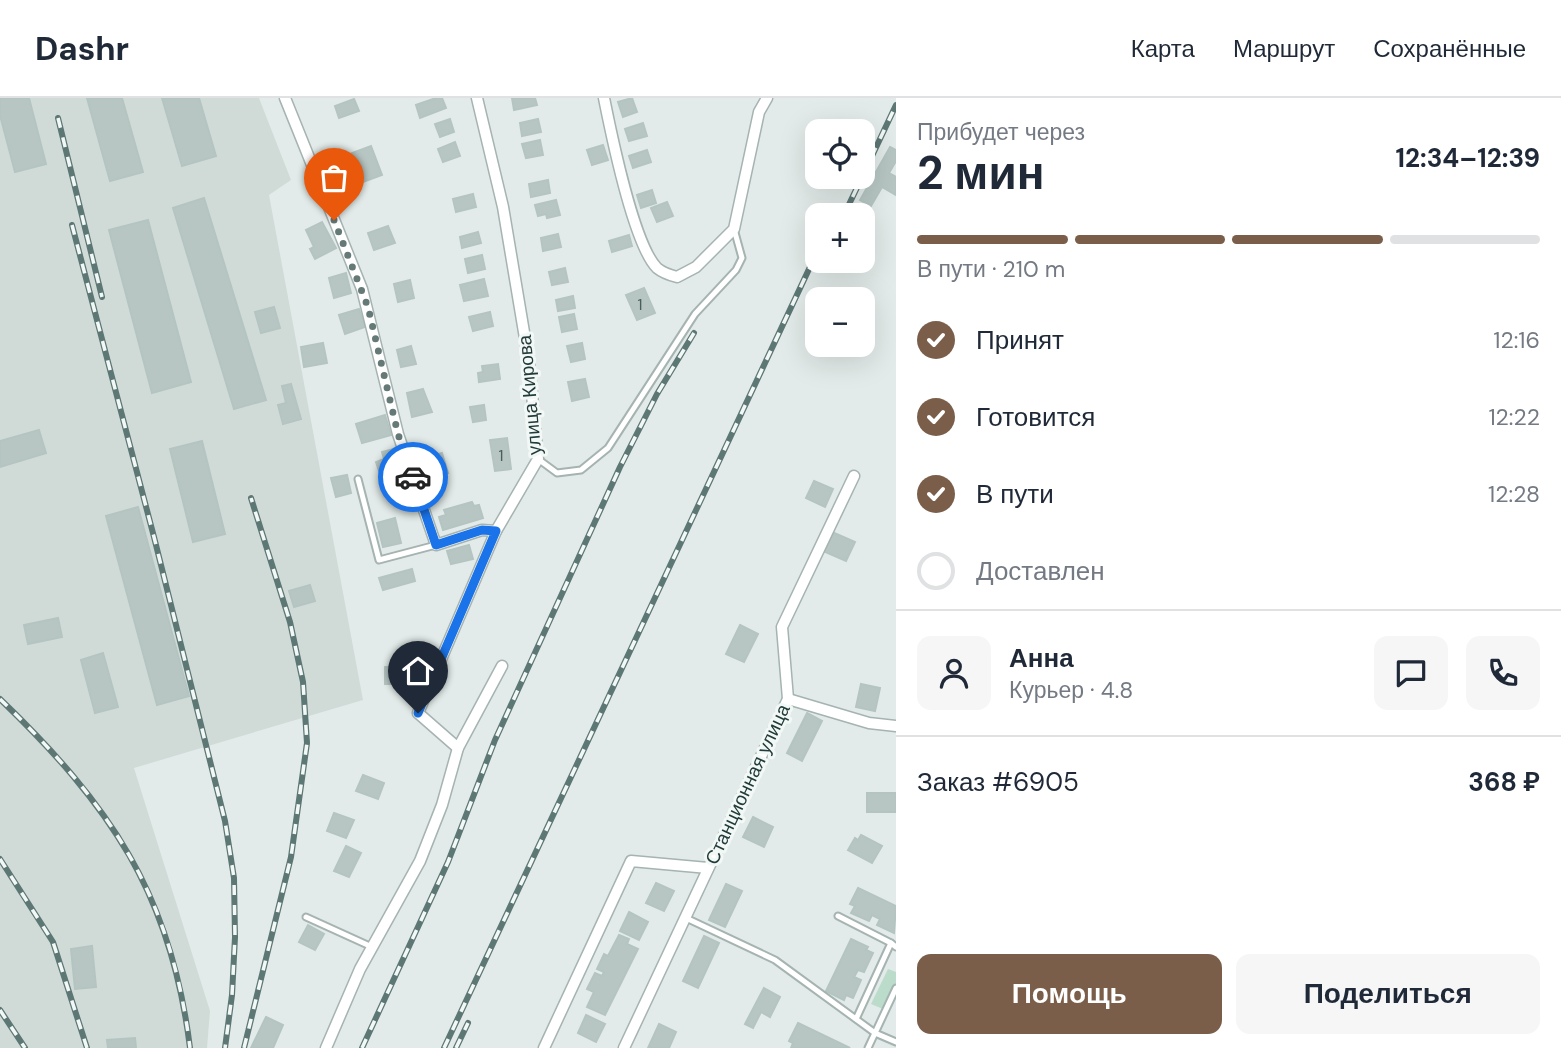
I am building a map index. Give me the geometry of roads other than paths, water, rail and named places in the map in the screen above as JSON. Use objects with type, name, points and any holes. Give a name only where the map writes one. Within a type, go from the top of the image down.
[{"type":"street","points":[[285,98],[362,289],[398,434],[436,545],[482,530],[496,531]]},
{"type":"street","name":"улица Кирова","points":[[458,748],[418,713],[496,531],[538,460],[529,362],[503,208],[477,98]]},
{"type":"street","points":[[604,98],[616,157],[643,242],[655,266],[663,273],[677,277],[696,267],[734,229],[759,112],[766,98]]},
{"type":"street","name":"Станционная улица","points":[[624,1048],[788,699],[782,627],[854,476]]},
{"type":"street","points":[[326,1048],[372,947],[420,861],[442,805],[458,748],[502,666]]},
{"type":"street","points":[[788,699],[869,723],[896,726]]},
{"type":"street","points":[[544,1048],[631,861],[708,868]]},
{"type":"lane","points":[[538,460],[557,473],[581,470],[608,449],[695,314],[736,270],[742,258],[734,229]]},
{"type":"lane","points":[[358,479],[379,560],[436,545]]},
{"type":"lane","points":[[838,916],[894,945],[856,1019]]},
{"type":"lane","points":[[306,917],[372,947]]},
{"type":"lane","points":[[686,918],[775,960],[875,1032],[896,1042]]},
{"type":"lane","points":[[868,1048],[896,988]]},
{"type":"railway","points":[[875,150],[896,105]]},
{"type":"railway","points":[[58,118],[102,297]]},
{"type":"railway","points":[[850,203],[856,189]]},
{"type":"railway","points":[[72,225],[225,821],[234,878],[235,937],[232,995],[225,1048]]},
{"type":"railway","points":[[444,1048],[807,273]]},
{"type":"railway","points":[[362,1048],[448,862],[495,740],[620,467],[657,394],[694,333]]},
{"type":"railway","points":[[244,1048],[291,857],[307,743],[303,682],[290,622],[251,498]]},
{"type":"railway","points":[[0,699],[73,776],[129,855],[151,897],[168,943],[181,993],[190,1048]]},
{"type":"railway","points":[[0,859],[53,942],[87,1048]]},
{"type":"railway","points":[[0,1010],[25,1048]]},
{"type":"railway","points":[[456,1048],[468,1023]]}]
